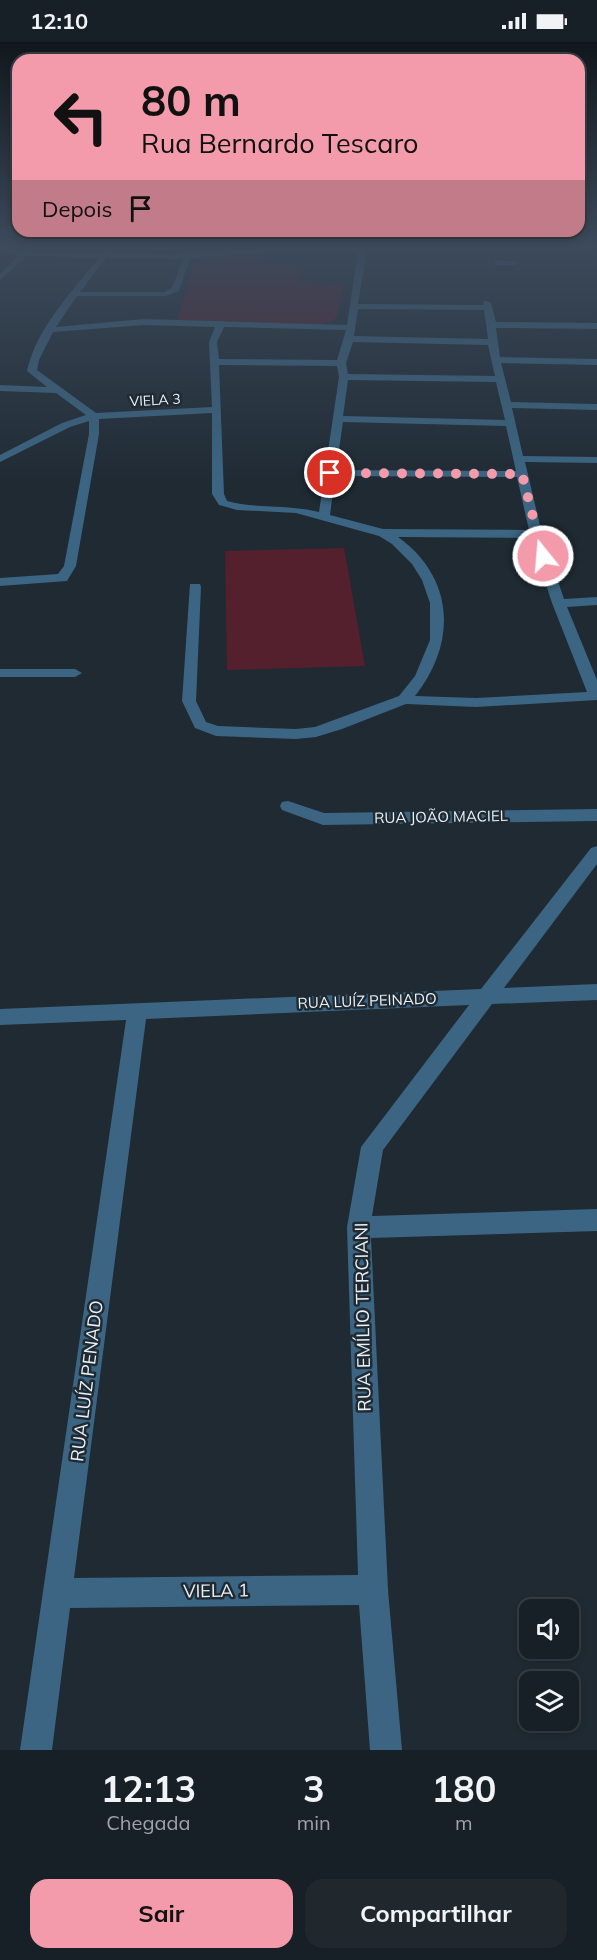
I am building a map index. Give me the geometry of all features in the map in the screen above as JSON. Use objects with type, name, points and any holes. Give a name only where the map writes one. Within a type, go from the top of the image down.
[{"type":"street","points":[[0,582],[62,578],[70,567],[94,434],[94,416],[32,371],[32,362],[53,325]]},
{"type":"street","points":[[49,330],[112,325]]},
{"type":"street","points":[[213,325],[351,328]]},
{"type":"street","points":[[195,586],[189,700],[200,725],[216,731],[296,734],[316,732],[404,699],[423,677],[437,640],[437,603],[428,580],[417,562],[396,541],[383,533],[324,516],[296,510],[237,507],[223,503],[218,494],[213,342],[220,325]]},
{"type":"street","points":[[324,516],[344,377],[341,363],[351,325]]},
{"type":"street","points":[[404,699],[484,703],[596,696],[558,603],[536,534],[500,379],[498,360],[492,342],[492,325],[597,326]]},
{"type":"street","points":[[349,339],[492,342]]},
{"type":"street","points":[[498,360],[597,362]]},
{"type":"street","points":[[214,362],[341,363]]},
{"type":"street","points":[[344,377],[500,379]]},
{"type":"street","points":[[0,388],[60,390]]},
{"type":"street","points":[[507,405],[597,407]]},
{"type":"street","name":"VIELA 3","points":[[0,459],[66,425],[94,416],[217,410]]},
{"type":"street","points":[[338,419],[511,423]]},
{"type":"street","points":[[519,459],[597,460]]},
{"type":"street","points":[[330,473],[522,474]]},
{"type":"street","points":[[383,533],[536,534]]},
{"type":"street","points":[[558,603],[597,601]]},
{"type":"street","points":[[0,673],[75,673]]},
{"type":"street","name":"RUA JOÃO MACIEL","points":[[288,806],[323,819],[597,815]]},
{"type":"street","name":"RUA EMÍLIO TERCIANI","points":[[386,1750],[373,1590],[359,1227],[372,1147],[597,852]]},
{"type":"street","name":"RUA LUÍZ PEINADO","points":[[0,1017],[597,992]]},
{"type":"street","name":"RUA LUÍZ PENADO","points":[[36,1750],[137,1011]]},
{"type":"street","points":[[359,1227],[597,1220]]},
{"type":"street","name":"VIELA 1","points":[[59,1593],[373,1590]]},
{"type":"shaded area","points":[[344,548],[365,666],[227,670],[225,551]]},
{"type":"route","points":[[330,473],[522,474],[543,556]]}]
